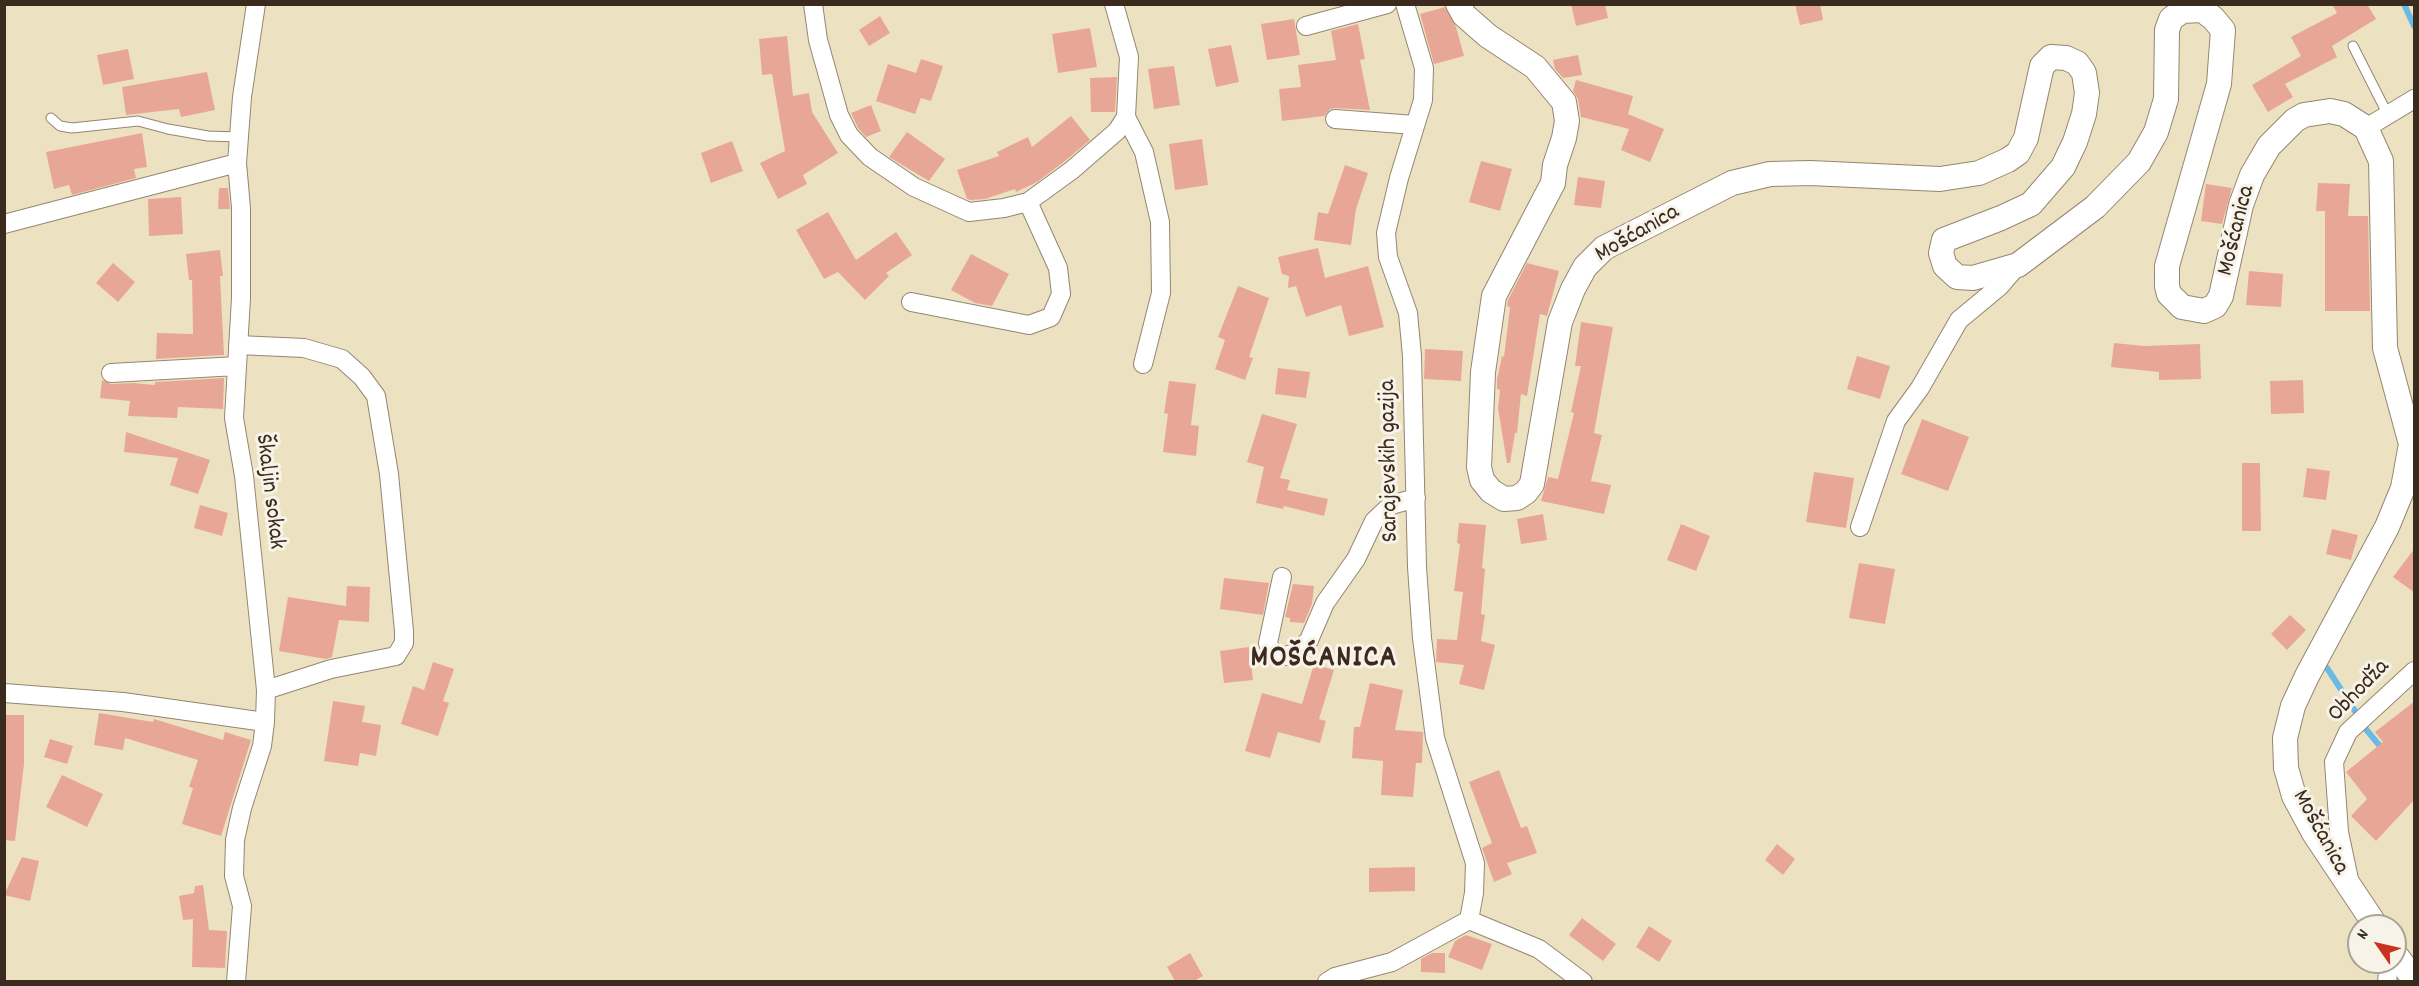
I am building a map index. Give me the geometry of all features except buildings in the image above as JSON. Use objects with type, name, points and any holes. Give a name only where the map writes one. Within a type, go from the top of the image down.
[{"type":"main road","name":"Mošćanica","points":[[1458,4],[1464,15],[1488,36],[1535,67],[1564,102],[1567,121],[1555,165],[1553,183],[1494,297],[1483,372],[1479,466],[1482,480],[1491,491],[1504,498],[1517,498],[1532,484],[1560,322],[1584,267],[1604,249],[1732,183],[1770,174],[1810,173],[1940,179],[1979,172],[2008,160],[2018,153],[2026,138],[2042,66],[2051,57],[2066,58],[2076,63],[2084,73],[2087,93],[2084,114],[2075,142],[2063,167],[2031,204],[1944,240],[1941,253],[1946,266],[1957,277],[1973,278],[2018,265],[2095,207],[2139,162],[2156,132],[2166,99],[2167,30],[2171,19],[2182,11],[2202,10],[2223,30],[2220,84],[2168,266],[2167,286],[2169,294],[2182,307],[2204,311],[2215,306],[2222,296],[2241,205],[2252,175],[2269,146],[2295,120],[2304,115],[2330,111],[2344,114],[2366,128],[2381,161],[2385,348],[2411,444],[2403,488],[2387,527],[2307,676],[2293,706],[2285,738],[2286,768],[2294,796],[2314,832],[2368,914]]},
{"type":"street","name":"Škaljin sokak","points":[[236,981],[242,906],[234,876],[235,840],[242,808],[262,746],[266,722],[266,690],[244,476],[234,418],[241,208],[237,163],[242,97],[256,4]]},
{"type":"street","points":[[813,4],[818,40],[839,115],[849,135],[870,157],[914,187],[969,212],[1004,208],[1028,202],[1072,170],[1117,131],[1126,117],[1129,57],[1114,4]]},
{"type":"street","points":[[1306,26],[1387,4]]},
{"type":"street","name":"Sarajevskih gazija","points":[[1405,4],[1424,69],[1423,100],[1399,178],[1386,232],[1388,257],[1408,313],[1412,357],[1417,567],[1422,638],[1435,738],[1443,769],[1470,839],[1475,863],[1474,893],[1469,920]]},
{"type":"street","points":[[2366,128],[2409,102]]},
{"type":"street","points":[[1126,117],[1144,152],[1160,222],[1161,293],[1143,364]]},
{"type":"street","points":[[1335,119],[1415,125]]},
{"type":"street","points":[[4,224],[237,163]]},
{"type":"street","points":[[911,302],[1029,325],[1051,317],[1061,294],[1058,268],[1028,202]]},
{"type":"street","name":"Mošćanica","points":[[1860,527],[1896,421],[1920,388],[1959,320],[2000,286],[2018,265]]},
{"type":"street","points":[[238,345],[304,348],[342,359],[362,376],[376,396],[389,474],[404,631],[404,643],[396,656],[331,669],[266,690]]},
{"type":"street","points":[[111,373],[237,366]]},
{"type":"street","points":[[1282,577],[1268,643],[1271,651],[1277,656],[1296,653],[1309,640],[1325,603],[1356,560],[1374,521],[1391,505],[1416,498]]},
{"type":"street","name":"Obhodža","points":[[2351,889],[2339,831],[2334,762],[2348,732],[2415,671]]},
{"type":"street","points":[[4,693],[123,702],[266,722]]},
{"type":"street","points":[[1327,981],[1392,962],[1469,920],[1539,949],[1583,981]]},
{"type":"lane","points":[[2353,46],[2388,115]]},
{"type":"lane","points":[[51,118],[60,126],[72,128],[138,121],[208,136],[239,137]]},
{"type":"waterway","name":"Mošćanica","points":[[2404,4],[2414,26]]},
{"type":"waterway","points":[[2327,668],[2355,711]]},
{"type":"waterway","points":[[2365,728],[2384,751]]},
{"type":"district","name":"MOŠĆANICA","points":[[1324,661]]}]
